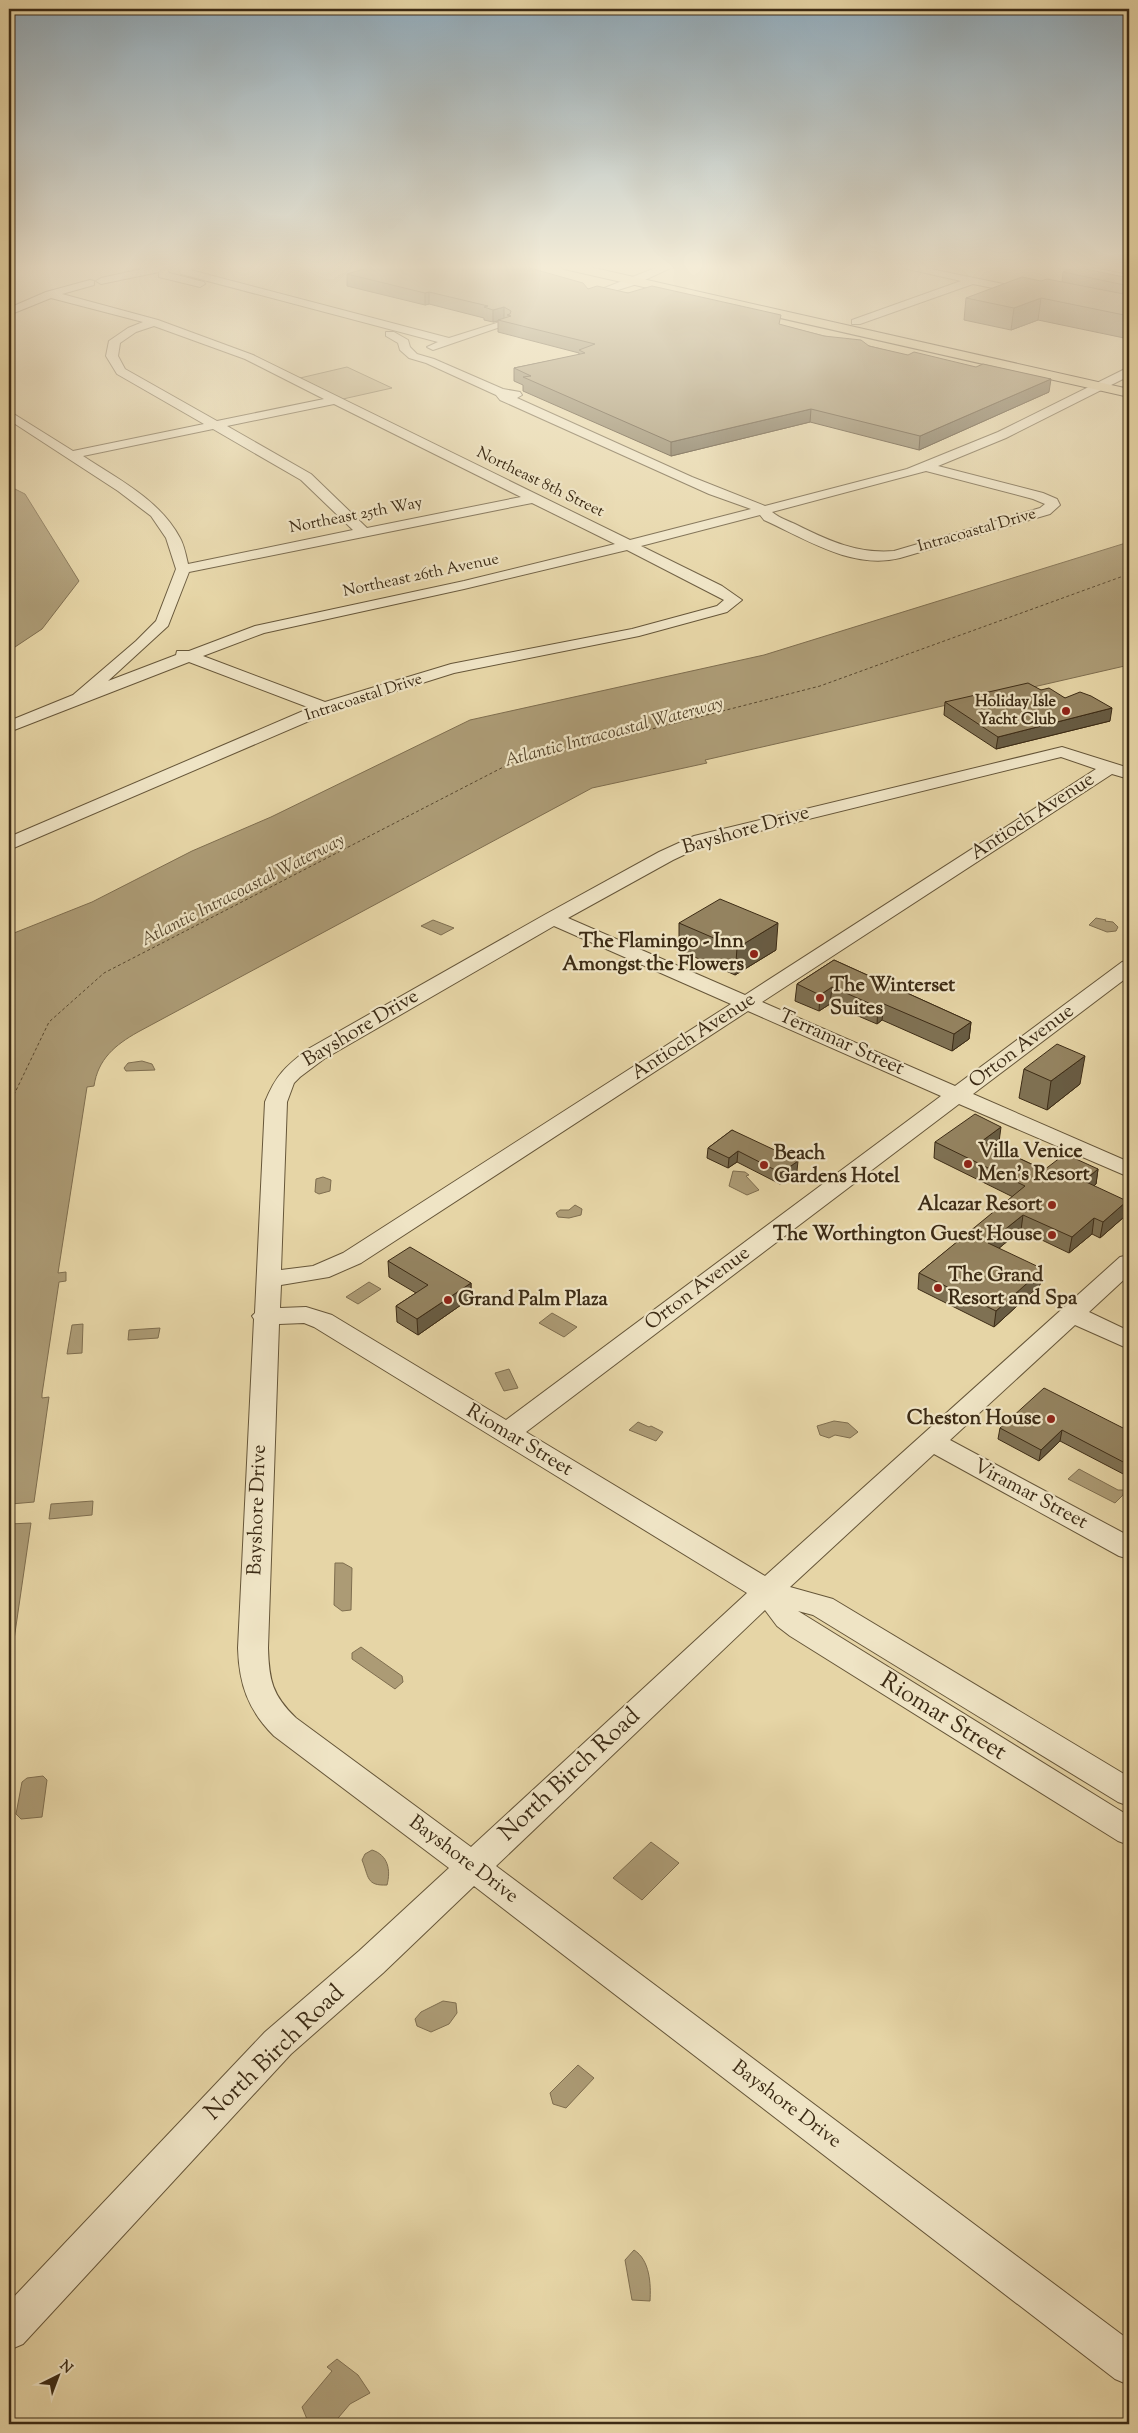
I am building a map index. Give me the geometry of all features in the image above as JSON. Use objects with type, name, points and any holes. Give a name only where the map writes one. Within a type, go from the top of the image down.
[{"type":"main road","points":[[1091,379],[1108,382]]},
{"type":"main road","points":[[1093,379],[1108,382],[1129,393]]},
{"type":"street","points":[[134,379],[306,477],[363,532]]},
{"type":"street","name":"Northeast 8th Street","points":[[291,379],[717,588],[734,600]]},
{"type":"street","points":[[470,379],[500,392],[515,395],[758,504]]},
{"type":"street","name":"Northeast 26th Avenue","points":[[758,504],[796,503],[919,465],[1012,422],[1108,382]]},
{"type":"street","points":[[500,392],[504,397],[733,499],[758,504],[789,499]]},
{"type":"street","points":[[72,455],[335,400]]},
{"type":"street","points":[[9,415],[123,488],[156,513],[173,538],[183,569],[163,623],[142,644],[79,698]]},
{"type":"street","name":"Northeast 26th Avenue","points":[[9,727],[79,698],[260,629],[464,585],[629,545],[739,515],[758,504],[789,499],[919,465]]},
{"type":"street","name":"Intracoastal Drive","points":[[758,504],[768,516],[843,550],[873,558],[904,553],[1044,511],[1053,505],[1052,502],[1038,496],[919,465]]},
{"type":"street","points":[[679,476],[681,482],[739,515]]},
{"type":"street","name":"Northeast 25th Way","points":[[183,569],[536,498]]},
{"type":"street","name":"Intracoastal Drive","points":[[9,844],[324,708],[451,669],[634,632],[722,609],[734,600]]},
{"type":"street","points":[[142,644],[164,647],[324,708]]},
{"type":"street","name":"Bayshore Drive","points":[[1119,771],[1062,752],[701,840],[666,856],[553,918],[316,1054],[292,1072],[284,1082],[276,1102],[265,1316],[252,1648],[255,1685],[261,1700],[270,1714],[285,1727],[473,1866],[1129,2365]]},
{"type":"street","name":"Antioch Avenue","points":[[267,1278],[315,1275],[352,1258],[748,1002],[1119,771]]},
{"type":"street","name":"Terramar Street","points":[[553,918],[1129,1170]]},
{"type":"street","name":"Orton Avenue","points":[[506,1433],[1129,966]]},
{"type":"street","name":"North Birch Road","points":[[9,2330],[278,2043],[371,1962],[767,1591],[1129,1262]]},
{"type":"street","points":[[1072,1314],[1129,1342]]},
{"type":"street","name":"Riomar Street","points":[[265,1316],[306,1315],[323,1321],[767,1591],[823,1607],[1128,1791]]},
{"type":"street","name":"Viramar Street","points":[[931,1441],[1129,1549]]},
{"type":"street","name":"Riomar Street","points":[[767,1591],[787,1618],[800,1628],[1128,1829]]},
{"type":"street","points":[[1128,1791],[1128,1829]]},
{"type":"shaded area","points":[[301,379],[372,379],[392,388],[343,399]]},
{"type":"water","points":[[9,486],[25,494],[79,581],[42,629],[9,651]]},
{"type":"water","name":"Atlantic Intracoastal Waterway","points":[[1129,542],[1129,665],[705,760],[707,763],[592,788],[138,1032],[115,1048],[99,1068],[94,1086],[87,1087],[58,1273],[66,1272],[66,1281],[59,1282],[42,1394],[42,1398],[49,1397],[34,1502],[11,1504],[9,1524],[9,935],[92,902],[192,851],[271,817],[470,720],[764,655]]},
{"type":"water","points":[[1096,918],[1113,922],[1118,927],[1116,931],[1107,932],[1089,925]]},
{"type":"water","points":[[433,920],[454,928],[441,935],[421,926]]},
{"type":"water","points":[[142,1061],[152,1064],[155,1070],[126,1071],[124,1068],[128,1063]]},
{"type":"water","points":[[733,1171],[745,1172],[749,1175],[746,1176],[759,1190],[747,1195],[729,1186]]},
{"type":"water","points":[[323,1177],[331,1180],[330,1191],[319,1194],[315,1192],[316,1179]]},
{"type":"water","points":[[575,1205],[582,1209],[581,1215],[569,1218],[558,1217],[556,1213],[560,1210],[569,1210]]},
{"type":"water","points":[[369,1282],[381,1289],[358,1304],[346,1297]]},
{"type":"water","points":[[552,1313],[577,1327],[564,1337],[539,1323]]},
{"type":"water","points":[[83,1324],[82,1353],[67,1354],[72,1325]]},
{"type":"water","points":[[160,1328],[158,1338],[128,1340],[129,1330]]},
{"type":"water","points":[[509,1369],[518,1388],[504,1391],[495,1373]]},
{"type":"water","points":[[834,1421],[848,1423],[858,1432],[850,1438],[835,1435],[829,1438],[820,1435],[817,1426]]},
{"type":"water","points":[[638,1422],[663,1432],[656,1441],[629,1430]]},
{"type":"water","points":[[1079,1469],[1118,1490],[1124,1490],[1123,1495],[1115,1503],[1068,1479]]},
{"type":"water","points":[[93,1501],[92,1515],[49,1519],[51,1504]]},
{"type":"water","points":[[31,1523],[9,1674],[9,1524]]},
{"type":"water","points":[[335,1563],[343,1563],[352,1568],[351,1610],[342,1611],[334,1605]]},
{"type":"water","points":[[361,1647],[402,1676],[403,1682],[395,1689],[352,1659],[352,1653]]},
{"type":"water","points":[[43,1776],[47,1780],[42,1817],[21,1819],[16,1814],[22,1782],[27,1778]]},
{"type":"water","points":[[651,1842],[679,1863],[642,1900],[613,1878]]},
{"type":"water","points":[[372,1850],[382,1855],[385,1859],[389,1874],[387,1885],[375,1884],[367,1876],[362,1860],[365,1854]]},
{"type":"water","points":[[443,2001],[456,2003],[457,2013],[449,2024],[431,2032],[417,2026],[415,2019],[421,2012]]},
{"type":"water","points":[[578,2065],[594,2078],[566,2108],[553,2104],[550,2093]]},
{"type":"water","points":[[634,2250],[639,2254],[646,2266],[650,2280],[650,2301],[632,2300],[625,2260]]},
{"type":"water","points":[[337,2359],[358,2375],[370,2393],[350,2404],[333,2424],[309,2424],[302,2407],[332,2371],[327,2367]]},
{"type":"building","points":[[527,379],[1051,379],[920,436],[811,409],[671,442]]},
{"type":"building","points":[[1028,683],[1041,690],[1049,688],[1065,698],[1080,692],[1112,708],[998,737],[945,702]]},
{"type":"building","points":[[720,899],[778,923],[737,948],[679,923]]},
{"type":"building","points":[[834,960],[971,1022],[954,1034],[884,1004],[878,1007],[832,987],[820,995],[797,984]]},
{"type":"building","points":[[1057,1044],[1085,1056],[1051,1081],[1024,1069]]},
{"type":"building","points":[[975,1114],[1001,1127],[982,1141],[1044,1170],[1065,1154],[1098,1169],[1084,1181],[1127,1201],[1103,1222],[1094,1218],[1072,1237],[1023,1215],[988,1243],[1043,1269],[996,1311],[919,1273],[1025,1186],[935,1142]]},
{"type":"building","points":[[732,1130],[798,1161],[781,1173],[738,1151],[729,1158],[708,1148]]},
{"type":"building","points":[[410,1247],[471,1283],[417,1319],[396,1306],[428,1285],[388,1261]]},
{"type":"building","name":"Cheston House","points":[[1044,1388],[1129,1431],[1129,1465],[1062,1430],[1041,1450],[1000,1428]]},
{"type":"ferry route","points":[[9,1105],[49,1022],[104,973],[517,760],[578,748],[820,686],[1129,574]]},
{"type":"place","name":"Holiday Isle Yacht Club","points":[[1066,711]]},
{"type":"place","name":"The Flamingo - Inn Amongst the Flowers","points":[[754,954]]},
{"type":"place","name":"The Winterset Suites","points":[[820,998]]},
{"type":"place","name":"Villa Venice Men's Resort","points":[[968,1164]]},
{"type":"place","name":"Beach Gardens Hotel","points":[[764,1165]]},
{"type":"place","name":"Alcazar Resort","points":[[1052,1205]]},
{"type":"place","name":"The Worthington Guest House","points":[[1052,1235]]},
{"type":"place","name":"The Grand Resort and Spa","points":[[938,1288]]},
{"type":"place","name":"Grand Palm Plaza","points":[[448,1300]]},
{"type":"place","name":"Cheston House","points":[[1051,1419]]}]
